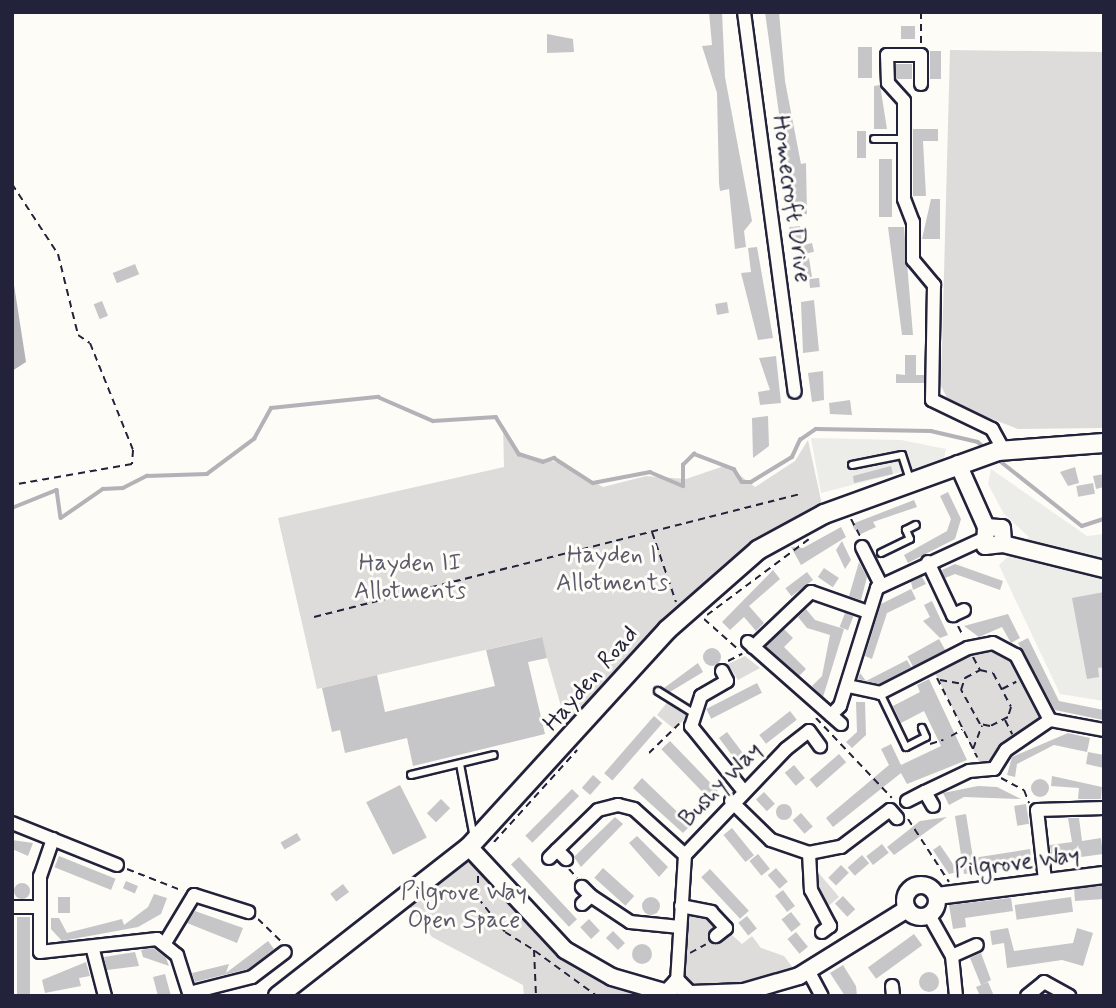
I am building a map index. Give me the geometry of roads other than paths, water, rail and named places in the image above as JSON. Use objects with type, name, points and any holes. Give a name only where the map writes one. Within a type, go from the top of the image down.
[{"type":"main road","name":"Hayden Road","points":[[278,996],[474,849],[694,618],[780,536],[910,482],[995,452],[1104,443]]},
{"type":"street","name":"Homecroft Drive","points":[[744,12],[795,392]]},
{"type":"street","points":[[921,84],[921,55],[887,55],[888,83],[904,101],[904,199],[913,222],[914,260],[934,285],[932,400],[987,426],[995,452]]},
{"type":"street","points":[[958,464],[983,533]]},
{"type":"street","points":[[831,715],[848,685],[868,612],[881,584],[983,533],[1002,528],[1003,544],[1104,569]]},
{"type":"street","points":[[862,547],[871,558],[881,584]]},
{"type":"street","points":[[928,562],[959,612]]},
{"type":"street","points":[[841,724],[747,650],[811,593],[868,612]]},
{"type":"street","points":[[848,685],[880,694],[968,648],[1005,647],[1028,676],[1050,720]]},
{"type":"street","points":[[722,671],[727,681],[701,696],[692,712],[697,740],[741,789]]},
{"type":"street","points":[[908,801],[988,769],[1050,720],[1104,730]]},
{"type":"street","name":"Bushy Way","points":[[668,990],[678,956],[685,855],[741,789],[808,731],[820,746]]},
{"type":"street","points":[[925,792],[933,807]]},
{"type":"street","points":[[731,801],[771,840],[809,853],[841,847],[890,810],[897,818]]},
{"type":"street","points":[[557,856],[598,810],[618,805],[634,809],[685,855]]},
{"type":"street","points":[[1045,880],[1039,808],[1104,808]]},
{"type":"street","points":[[12,822],[117,865]]},
{"type":"street","points":[[52,839],[42,865],[40,952],[93,950],[144,937],[165,943],[180,962],[190,994],[252,977],[285,952]]},
{"type":"street","points":[[474,849],[565,950],[612,977],[691,995],[755,990],[809,972],[907,909],[913,886],[926,885],[937,896],[929,915]]},
{"type":"street","points":[[809,853],[813,898],[830,926],[822,932]]},
{"type":"street","name":"Pilgrove Way","points":[[937,896],[1045,880],[1104,875]]},
{"type":"street","points":[[165,943],[194,895],[248,912]]},
{"type":"street","points":[[585,896],[630,922],[680,927]]},
{"type":"street","points":[[681,906],[711,912],[726,928],[716,936]]},
{"type":"street","points":[[12,907],[40,907]]},
{"type":"street","points":[[907,909],[929,915],[952,956],[956,996]]},
{"type":"street","points":[[952,956],[977,945]]},
{"type":"street","points":[[93,950],[105,996]]},
{"type":"street","points":[[809,972],[822,996]]},
{"type":"street","points":[[1027,996],[1044,982],[1069,996]]},
{"type":"lane","points":[[874,139],[904,139]]},
{"type":"lane","points":[[852,465],[902,455],[910,482]]},
{"type":"lane","points":[[881,553],[910,538],[906,530],[916,525]]},
{"type":"lane","points":[[658,691],[692,712]]},
{"type":"lane","points":[[880,694],[906,747],[926,737],[922,728]]},
{"type":"lane","points":[[411,775],[494,755]]},
{"type":"lane","points":[[460,764],[474,849]]},
{"type":"waterway","points":[[12,508],[57,490],[61,518],[103,489],[123,488],[147,476],[207,474],[254,439],[271,408],[378,397],[433,421],[496,417],[519,454],[543,462],[554,458],[593,483],[650,472],[683,486],[683,465],[694,454],[734,469],[742,482],[751,482],[792,457],[800,440],[816,429],[931,431],[978,442],[987,450]]},
{"type":"waterway","points":[[995,457],[1082,526],[1104,519]]},
{"type":"park label","name":"Hayden I Allotments","points":[[612,570]]},
{"type":"park label","name":"Hayden II Allotments","points":[[410,578]]},
{"type":"park label","name":"Pilgrove Way Open Space","points":[[464,907]]}]
